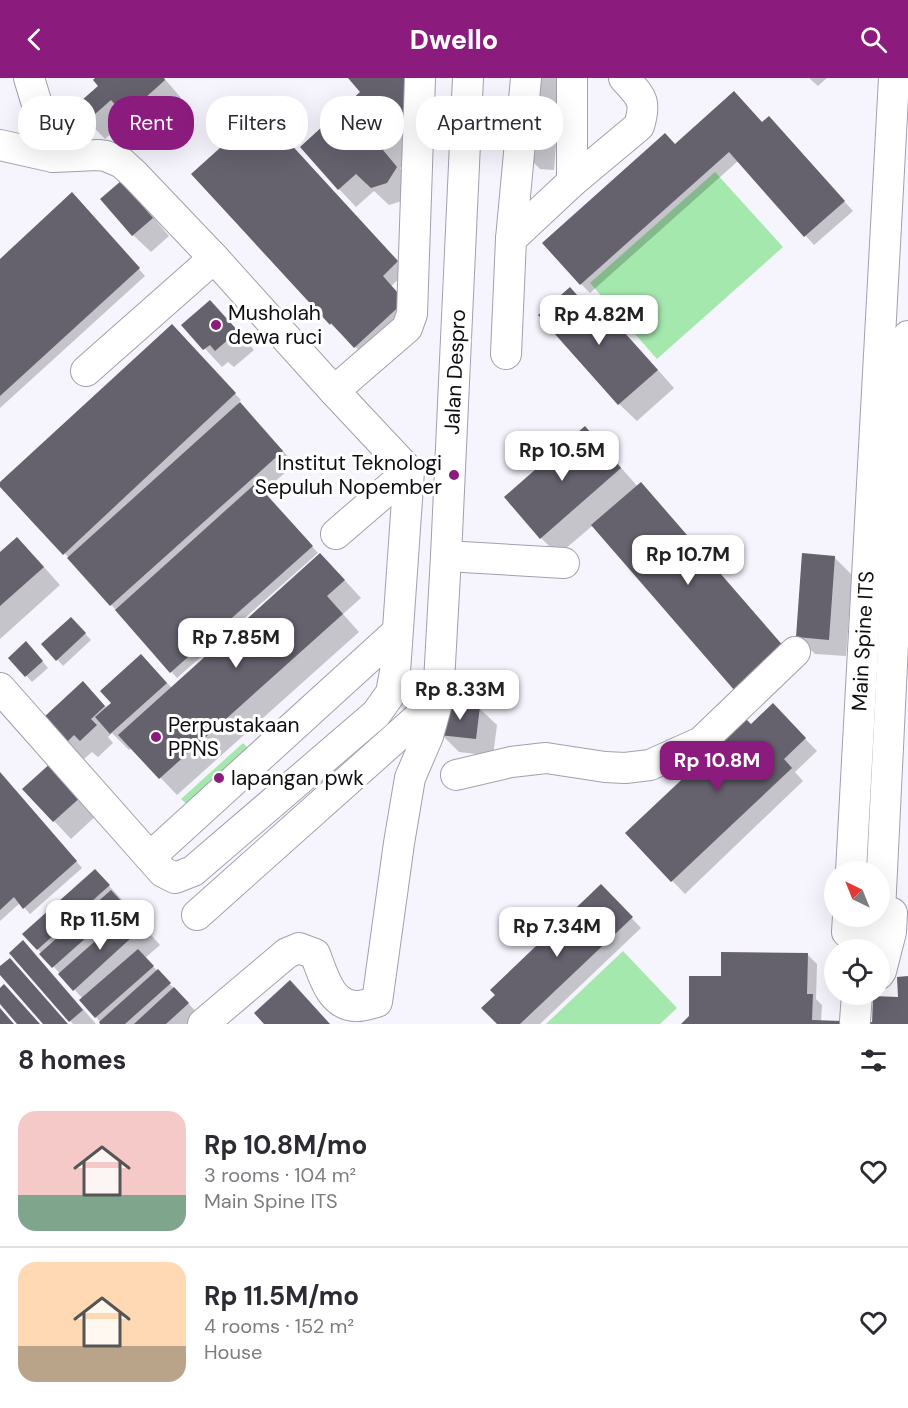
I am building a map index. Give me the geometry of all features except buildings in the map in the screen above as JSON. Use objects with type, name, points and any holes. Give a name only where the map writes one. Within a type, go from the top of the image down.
[{"type":"street","points":[[29,78],[53,157]]},
{"type":"street","points":[[334,391],[406,328],[412,314],[420,78]]},
{"type":"street","name":"Jalan Despro","points":[[203,1024],[287,953],[298,948],[315,954],[327,984],[338,1001],[356,1007],[377,1002],[410,778],[428,736],[438,700],[468,78]]},
{"type":"street","points":[[506,354],[511,239],[526,78]]},
{"type":"street","points":[[572,78],[572,182]]},
{"type":"street","points":[[511,239],[572,182],[639,126],[644,112],[643,104],[640,96],[624,78]]},
{"type":"street","name":"Main Spine ITS","points":[[856,933],[879,932],[892,666],[890,410],[899,160],[894,78]]},
{"type":"street","points":[[0,145],[53,157],[98,155],[110,157],[122,163],[214,258],[409,471],[391,693],[376,714],[193,871],[175,878],[164,872],[0,688]]},
{"type":"street","points":[[86,371],[214,258]]},
{"type":"street","name":"Main Spine ITS","points":[[852,861],[862,664],[890,410],[908,336]]},
{"type":"street","points":[[336,534],[409,471]]},
{"type":"street","points":[[446,556],[564,563]]},
{"type":"street","points":[[150,857],[397,632]]},
{"type":"street","points":[[456,775],[511,762],[546,758],[604,767],[625,768],[650,765],[701,742],[795,652]]},
{"type":"street","points":[[862,664],[892,666]]},
{"type":"street","points":[[197,915],[438,700]]},
{"type":"street","points":[[889,939],[900,804],[904,794],[908,791]]},
{"type":"green space","points":[[715,172],[783,247],[657,359],[590,283]]},
{"type":"green space","name":"lapangan pwk","points":[[243,743],[256,757],[196,812],[181,799]]},
{"type":"green space","points":[[623,951],[677,1008],[660,1024],[546,1024]]},
{"type":"place","name":"Musholah dewa ruci","points":[[216,325]]},
{"type":"place","name":"Institut Teknologi Sepuluh Nopember","points":[[454,475]]},
{"type":"place","name":"Perpustakaan PPNS","points":[[156,737]]},
{"type":"place","name":"lapangan pwk","points":[[219,778]]}]
